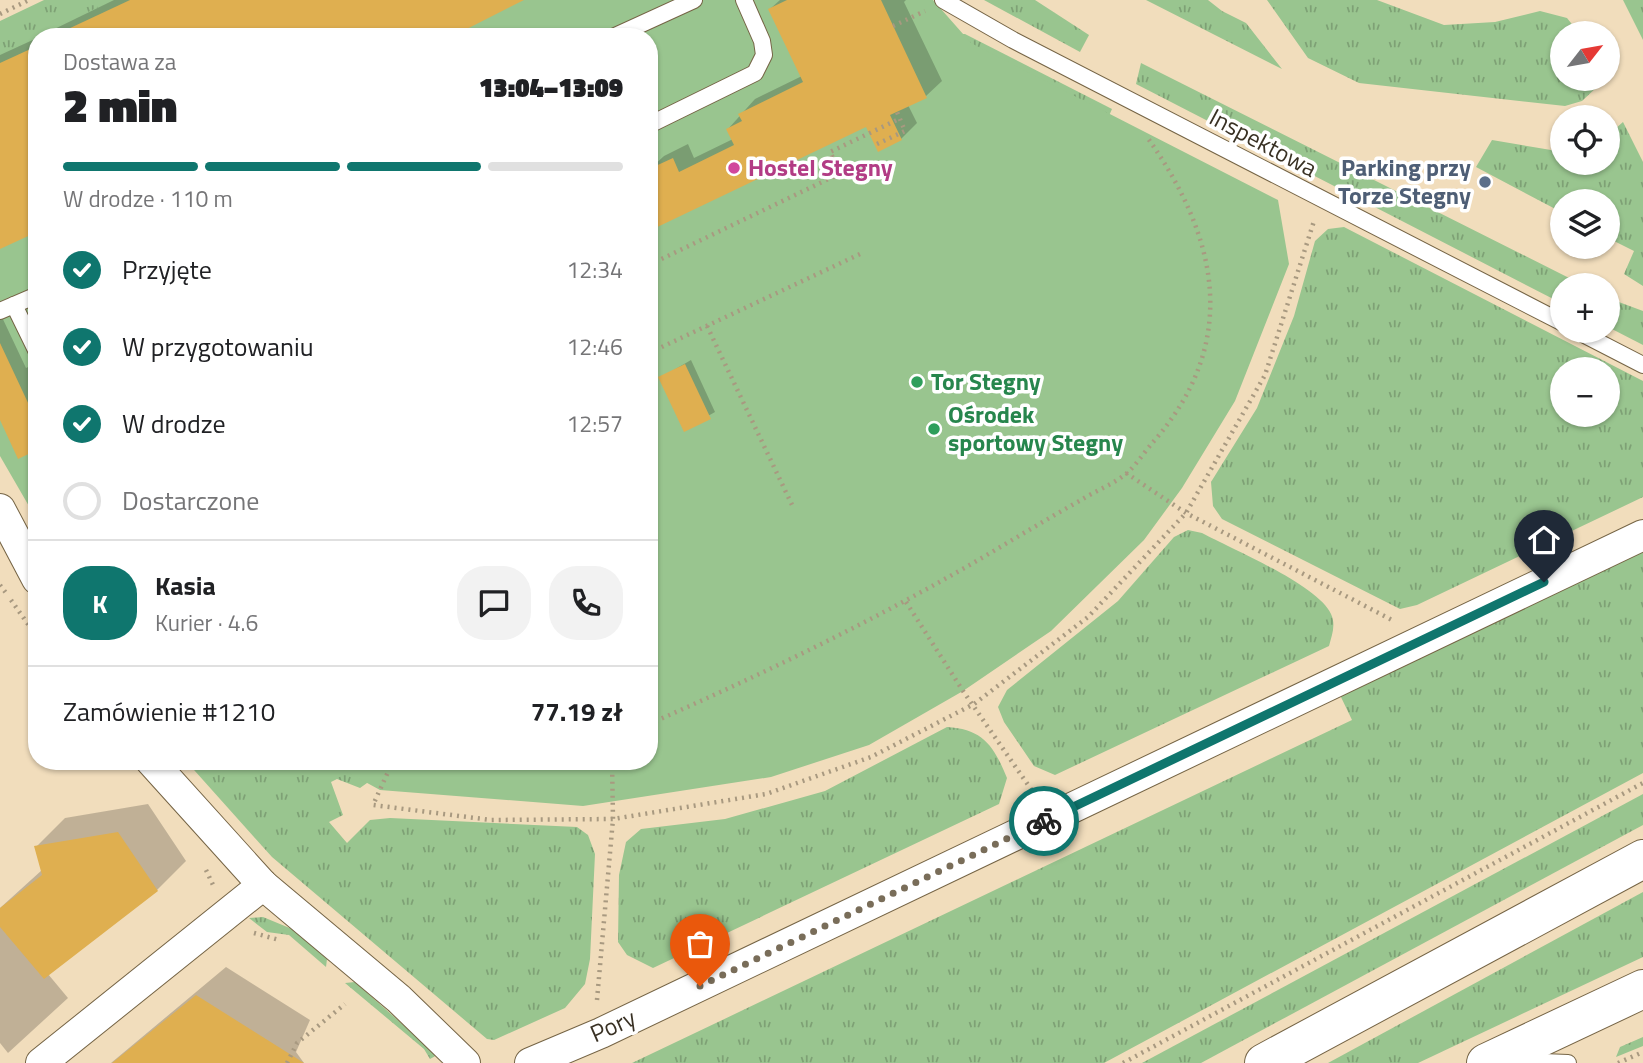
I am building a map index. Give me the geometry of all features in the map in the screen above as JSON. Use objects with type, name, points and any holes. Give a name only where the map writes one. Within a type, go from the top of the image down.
[{"type":"main road","points":[[1264,1063],[1643,859]]},
{"type":"main road","points":[[1487,1062],[1643,989]]},
{"type":"street","points":[[0,509],[28,562]]},
{"type":"street","name":"Pory","points":[[530,1063],[601,1033],[1643,535]]},
{"type":"street","points":[[159,770],[263,885],[399,999],[465,1063]]},
{"type":"street","points":[[41,1063],[263,885]]},
{"type":"lane","points":[[633,28],[694,0]]},
{"type":"lane","points":[[658,121],[755,73],[764,55],[762,41],[744,0]]},
{"type":"lane","name":"Inspektowa","points":[[944,1],[1320,200],[1550,316]]},
{"type":"lane","points":[[28,299],[7,308],[28,339]]},
{"type":"lane","points":[[1600,343],[1643,365]]},
{"type":"lane","points":[[1487,1062],[1568,1063]]},
{"type":"path","points":[[0,14],[29,0]]},
{"type":"path","points":[[893,26],[944,1]]},
{"type":"path","points":[[877,144],[905,131],[897,112]]},
{"type":"path","points":[[658,261],[841,173],[830,152],[899,119]]},
{"type":"path","points":[[658,720],[757,677],[906,602],[1126,473],[1184,402],[1199,372],[1209,327],[1210,275],[1186,199],[1141,130]]},
{"type":"path","points":[[389,770],[373,805],[491,820],[613,819],[766,794],[871,757],[974,704],[1088,617],[1186,513],[1265,374],[1320,200]]},
{"type":"path","points":[[658,349],[860,254]]},
{"type":"path","points":[[707,326],[793,507]]},
{"type":"path","points":[[1126,473],[1186,513],[1394,621]]},
{"type":"path","points":[[0,585],[28,624]]},
{"type":"path","points":[[906,602],[963,691],[1034,792]]},
{"type":"path","points":[[597,1001],[613,819],[612,770]]},
{"type":"path","points":[[1123,1063],[1643,783]]},
{"type":"path","points":[[288,1063],[297,1043],[345,1004]]},
{"type":"path","points":[[1618,1063],[1643,1052]]},
{"type":"green space","points":[[44,0],[127,0],[59,28],[28,28],[28,42],[0,57],[0,21]]},
{"type":"green space","name":"Ośrodek sportowy Stegny","points":[[113,0],[933,0],[971,43],[1278,200],[1289,264],[1235,401],[1182,488],[1144,540],[1051,631],[963,691],[869,745],[771,777],[583,806],[380,790],[343,770],[658,770],[658,28],[54,28]]},
{"type":"green space","points":[[984,0],[1035,0],[1089,35],[1080,52]]},
{"type":"green space","points":[[1146,0],[1208,0],[1222,11],[1246,23],[1282,69]]},
{"type":"green space","points":[[1267,0],[1377,0],[1444,25],[1495,22],[1540,11],[1569,21],[1550,21],[1550,91],[1593,91],[1582,101],[1556,105],[1359,83],[1308,58]]},
{"type":"green space","points":[[1623,0],[1643,0],[1643,40]]},
{"type":"green space","points":[[958,34],[965,34],[1112,109],[1108,118],[953,40]]},
{"type":"green space","name":"Ośrodek sportowy Stegny","points":[[28,41],[28,504],[0,456],[0,54]]},
{"type":"green space","points":[[1141,63],[1559,273],[1550,273],[1550,297],[1136,84]]},
{"type":"green space","points":[[1623,122],[1643,162],[1643,286],[1624,274],[1634,251],[1620,244],[1620,189],[1550,189],[1550,206],[1476,167],[1492,140],[1550,150],[1550,175],[1620,175],[1620,125]]},
{"type":"green space","points":[[1344,227],[1550,333],[1550,343],[1569,343],[1596,357],[1550,357],[1550,427],[1620,427],[1620,369],[1643,381],[1643,497],[1417,605],[1400,609],[1222,519],[1213,506],[1211,482],[1257,408],[1294,316],[1315,241],[1328,229]]},
{"type":"green space","points":[[1620,302],[1643,311],[1643,345],[1620,333]]},
{"type":"green space","points":[[1188,530],[1202,533],[1253,558],[1310,591],[1331,614],[1333,630],[1329,646],[1055,775],[1034,766],[1004,722],[998,707],[1007,690],[1118,601],[1174,537]]},
{"type":"green space","points":[[1643,552],[1643,773],[1104,1063],[632,1063],[1352,720],[1340,695]]},
{"type":"green space","points":[[947,727],[970,731],[992,748],[1007,778],[999,804],[653,968],[627,955],[618,942],[619,875],[626,842],[641,829],[725,819],[825,791]]},
{"type":"green space","points":[[194,770],[375,770],[367,783],[360,788],[337,779],[331,782],[343,815],[329,822],[347,843],[370,820],[390,818],[577,827],[588,835],[595,854],[590,959],[585,984],[565,1008],[494,1040],[487,1039],[272,857]]},
{"type":"green space","points":[[1643,794],[1643,825],[1201,1063],[1142,1063]]},
{"type":"green space","points":[[1643,892],[1643,957],[1418,1063],[1328,1063]]},
{"type":"green space","points":[[263,917],[292,929],[327,959],[326,967],[289,935],[267,932],[249,918]]},
{"type":"green space","points":[[355,982],[437,1055],[430,1059],[424,1049],[345,983]]},
{"type":"green space","points":[[1643,1037],[1643,1046],[1616,1057],[1620,1047]]},
{"type":"building","points":[[130,0],[524,0],[469,28],[70,28]]},
{"type":"building","points":[[787,0],[881,0],[927,98],[890,115],[902,140],[878,152],[866,127],[658,227],[658,165],[673,158],[679,172],[734,145],[726,129],[742,121],[738,114],[803,82],[768,9]]},
{"type":"building","points":[[28,50],[28,236],[0,249],[0,63]]},
{"type":"building","points":[[0,343],[28,403],[28,454],[18,459],[0,420]]},
{"type":"building","points":[[685,364],[711,419],[684,432],[658,377]]},
{"type":"building","points":[[118,832],[158,891],[44,979],[0,927],[0,908],[42,875],[34,846]]},
{"type":"building","points":[[196,995],[304,1063],[112,1063]]},
{"type":"way so far","points":[[700,986],[1044,821]]},
{"type":"place","name":"Hostel Stegny","points":[[734,168]]},
{"type":"place","name":"Parking przy Torze Stegny","points":[[1485,182]]},
{"type":"place","name":"Tor Stegny","points":[[917,382]]},
{"type":"place","name":"Ośrodek sportowy Stegny","points":[[934,429]]},
{"type":"route","points":[[1044,821],[1544,582]]}]
